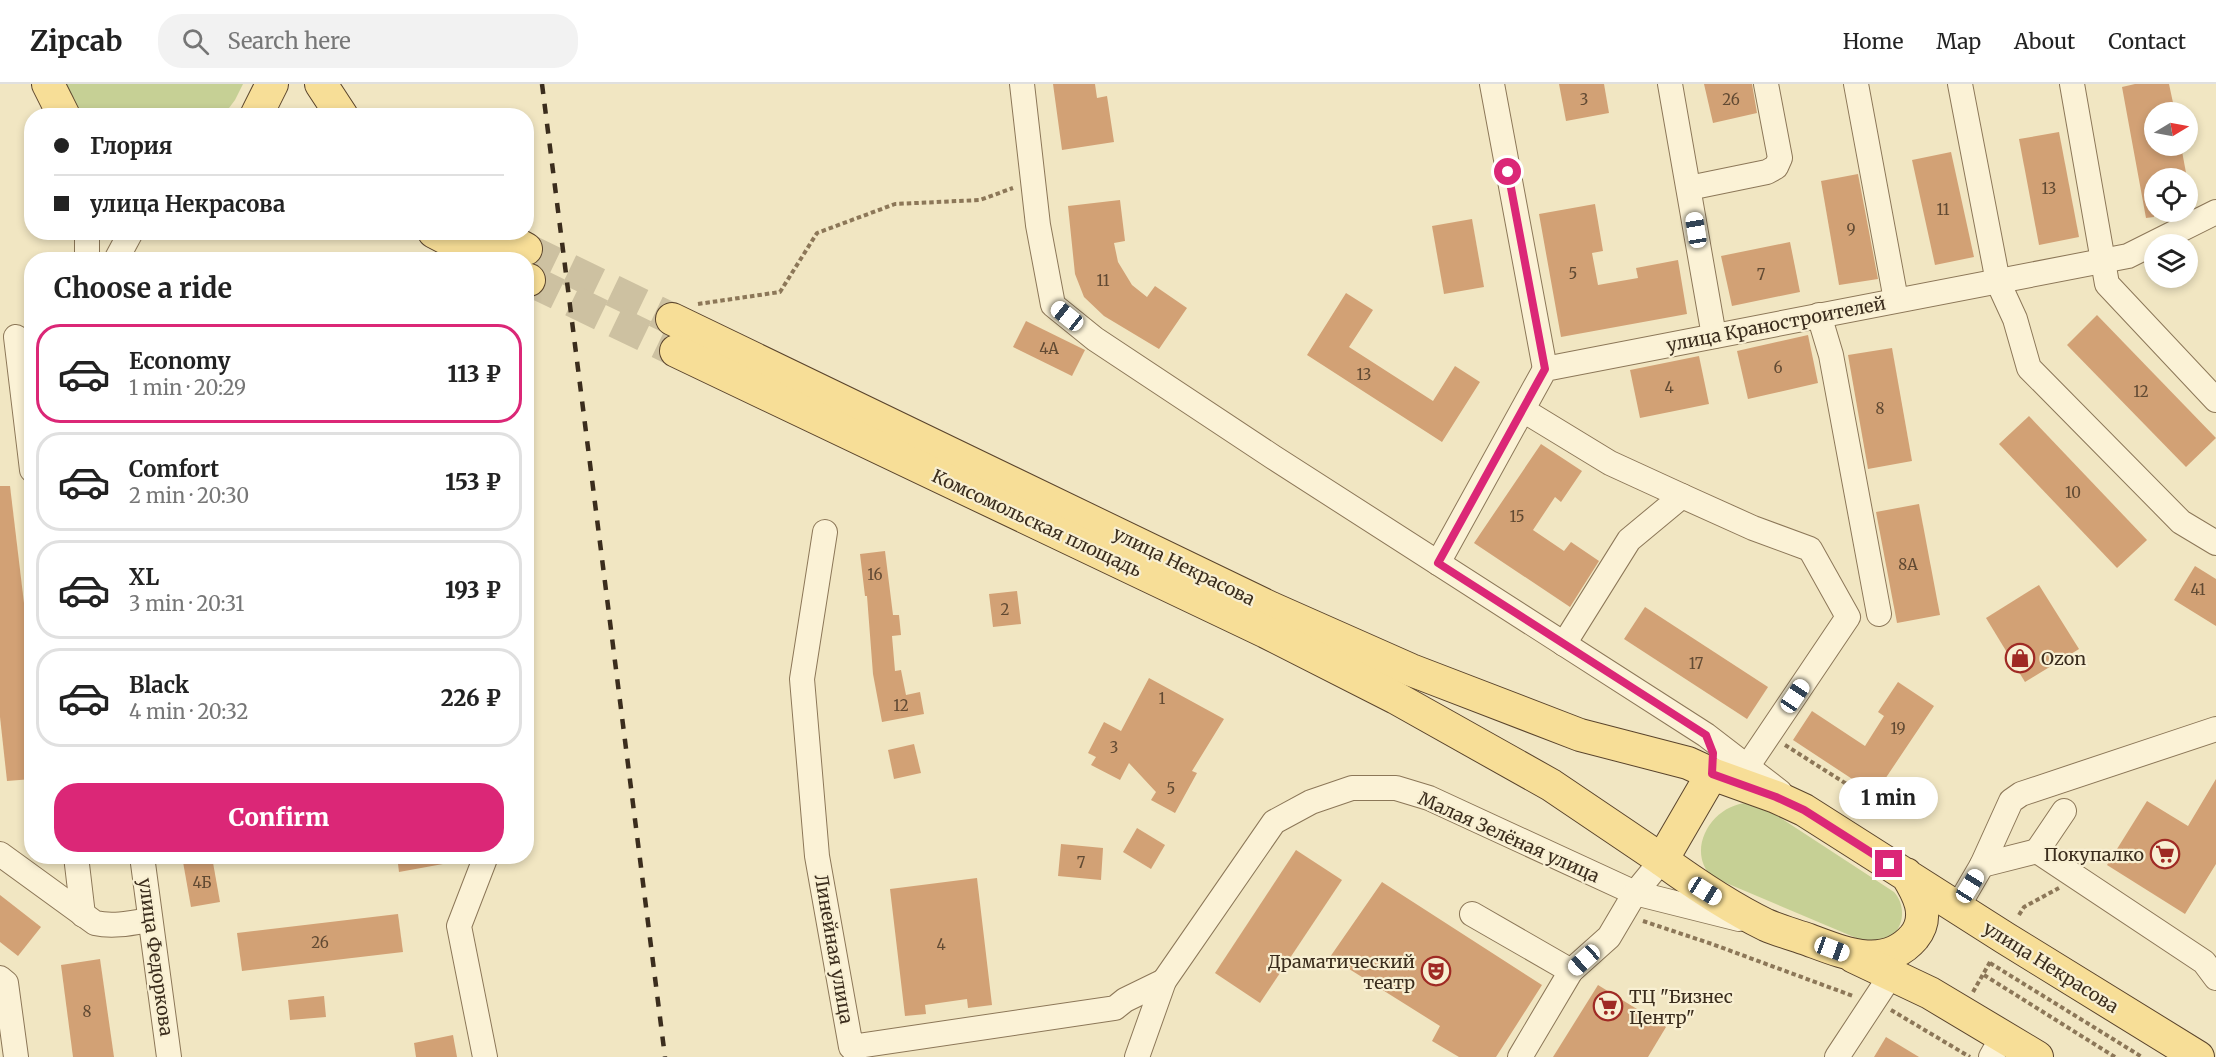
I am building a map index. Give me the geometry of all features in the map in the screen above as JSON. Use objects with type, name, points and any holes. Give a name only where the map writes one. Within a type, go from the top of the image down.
[{"type":"main road","points":[[260,108],[272,84]]},
{"type":"main road","points":[[321,84],[337,108]]},
{"type":"main road","points":[[449,240],[473,252]]},
{"type":"main road","points":[[502,240],[512,252]]},
{"type":"main road","name":"улица Некрасова","points":[[681,312],[1271,608],[1503,707],[1580,735],[1688,764],[1804,810],[2198,1057]]},
{"type":"main road","name":"Комсомольская площадь","points":[[676,351],[1266,632],[1396,698]]},
{"type":"main road","name":"улица Некрасова","points":[[1396,698],[1551,785],[1719,899],[1768,926],[1853,956],[1930,993],[1997,1047],[2037,1057]]},
{"type":"main road","points":[[1662,860],[1712,774]]},
{"type":"main road","name":"улица Некрасова","points":[[1853,956],[1878,956],[1893,953],[1905,946],[1916,934],[1922,921],[1922,907],[1918,892],[1906,874]]},
{"type":"street","points":[[1022,84],[1045,271],[1053,305],[1095,339],[1706,735],[1804,810]]},
{"type":"street","points":[[1438,563],[1545,369],[1492,84]]},
{"type":"street","points":[[1670,84],[1714,336]]},
{"type":"street","points":[[1689,188],[1767,172],[1776,167],[1780,158],[1766,84]]},
{"type":"street","points":[[1856,84],[1896,300]]},
{"type":"street","points":[[1960,84],[1998,282],[2015,319],[2029,368],[2181,522],[2216,543]]},
{"type":"street","points":[[2072,84],[2107,284],[2216,400]]},
{"type":"street","name":"улица Краностроителей","points":[[1545,369],[2128,256],[2216,212]]},
{"type":"street","points":[[1819,315],[1831,355],[1879,614]]},
{"type":"street","points":[[16,337],[24,404]]},
{"type":"street","points":[[1522,410],[1610,463],[1754,528],[1810,549],[1848,617],[1747,767]]},
{"type":"street","points":[[1564,644],[1629,540],[1682,496]]},
{"type":"street","name":"Линейная улица","points":[[825,532],[802,679],[817,856],[851,1047],[1115,1008],[1164,981]]},
{"type":"street","points":[[1957,908],[1982,865],[2011,801],[2021,794],[2216,729]]},
{"type":"street","points":[[1706,735],[1713,753],[1712,774]]},
{"type":"street","name":"Малая Зелёная улица","points":[[1137,1057],[1164,981],[1274,822],[1311,802],[1352,788],[1396,788],[1429,798],[1635,893],[1768,926]]},
{"type":"street","points":[[1982,865],[2037,851],[2064,811]]},
{"type":"street","points":[[2037,851],[2204,962],[2216,978]]},
{"type":"street","points":[[0,854],[95,922],[105,925],[150,920]]},
{"type":"street","points":[[1520,1057],[1571,971],[1609,937],[1635,893],[1662,860]]},
{"type":"street","points":[[77,864],[83,915]]},
{"type":"street","name":"улица Федоркова","points":[[143,864],[169,1057]]},
{"type":"street","points":[[483,864],[459,926],[485,1057]]},
{"type":"street","points":[[1472,914],[1571,971]]},
{"type":"street","points":[[1837,1057],[1891,975]]},
{"type":"street","points":[[0,978],[6,983],[16,1057]]},
{"type":"path","points":[[681,312],[780,292],[817,233],[895,204],[980,200],[1033,180]]},
{"type":"path","points":[[1769,735],[1867,797],[1856,816]]},
{"type":"path","points":[[2019,915],[2024,907],[2056,889]]},
{"type":"path","points":[[1622,915],[1712,944],[1893,1011],[1971,1057]]},
{"type":"path","points":[[1969,998],[1993,957]]},
{"type":"path","points":[[1990,963],[2142,1057]]},
{"type":"path","points":[[1983,975],[2115,1057]]},
{"type":"green space","points":[[65,84],[243,84],[229,108],[79,108]]},
{"type":"green space","points":[[1750,803],[1773,813],[1894,892],[1901,905],[1902,913],[1899,927],[1894,933],[1880,941],[1861,940],[1712,877],[1704,866],[1701,853],[1702,841],[1707,829],[1725,810]]},
{"type":"building","points":[[1053,84],[1095,84],[1097,98],[1107,96],[1114,142],[1062,150]]},
{"type":"building","points":[[1559,84],[1604,84],[1609,113],[1566,121]]},
{"type":"building","points":[[1704,84],[1752,84],[1757,113],[1713,123]]},
{"type":"building","points":[[2135,84],[2169,84],[2173,102],[2144,102],[2144,156],[2183,156],[2185,168],[2144,168],[2144,207],[2122,87]]},
{"type":"building","points":[[2059,132],[2079,237],[2039,245],[2019,139]]},
{"type":"building","points":[[1951,152],[1974,257],[1935,265],[1912,160]]},
{"type":"building","points":[[1858,174],[1878,279],[1839,285],[1821,181]]},
{"type":"building","points":[[1120,200],[1125,241],[1114,243],[1118,262],[1132,285],[1147,297],[1155,286],[1187,308],[1159,349],[1104,316],[1084,297],[1075,274],[1068,206]]},
{"type":"building","points":[[1595,204],[1603,251],[1592,253],[1598,285],[1638,278],[1636,268],[1678,260],[1687,314],[1561,337],[1539,214]]},
{"type":"building","points":[[1472,219],[1484,287],[1444,294],[1432,226]]},
{"type":"building","points":[[1790,242],[1800,292],[1732,306],[1721,256]]},
{"type":"building","points":[[1346,293],[1373,310],[1349,347],[1433,401],[1455,366],[1480,382],[1442,442],[1307,355]]},
{"type":"building","points":[[2097,315],[2216,438],[2186,467],[2067,345]]},
{"type":"building","points":[[1026,321],[1085,350],[1072,376],[1013,347]]},
{"type":"building","points":[[1808,335],[1818,383],[1748,399],[1737,351]]},
{"type":"building","points":[[1892,348],[1912,461],[1868,469],[1848,355]]},
{"type":"building","points":[[1699,356],[1709,404],[1640,418],[1630,370]]},
{"type":"building","points":[[2029,416],[2147,540],[2117,568],[1999,444]]},
{"type":"building","points":[[1541,444],[1582,471],[1561,502],[1555,497],[1533,530],[1564,551],[1571,542],[1599,561],[1570,607],[1474,543]]},
{"type":"building","points":[[0,486],[10,486],[24,603],[24,780],[7,781],[0,717]]},
{"type":"building","points":[[1919,504],[1940,615],[1897,623],[1876,512]]},
{"type":"building","points":[[885,551],[893,615],[899,615],[901,635],[892,636],[895,671],[901,670],[906,695],[920,692],[924,714],[882,722],[873,674],[867,596],[865,596],[860,554]]},
{"type":"building","points":[[2195,566],[2216,579],[2216,626],[2174,600]]},
{"type":"building","points":[[2039,585],[2079,649],[2025,682],[1986,618]]},
{"type":"building","points":[[1017,591],[1021,624],[993,627],[989,594]]},
{"type":"building","points":[[1645,607],[1768,687],[1747,719],[1624,639]]},
{"type":"building","points":[[1149,678],[1224,719],[1192,771],[1197,773],[1175,813],[1151,800],[1156,792],[1129,763],[1120,780],[1091,765],[1096,757],[1088,753],[1104,722],[1121,731]]},
{"type":"building","points":[[1898,682],[1934,706],[1875,794],[1793,740],[1812,711],[1865,746],[1884,716],[1878,712]]},
{"type":"building","points":[[914,744],[921,773],[894,779],[888,750]]},
{"type":"building","name":"Покупалко","points":[[2216,779],[2216,864],[2185,914],[2107,865],[2147,801],[2188,826]]},
{"type":"building","points":[[1137,828],[1165,845],[1151,869],[1123,852]]},
{"type":"building","points":[[1061,844],[1103,848],[1101,880],[1058,876]]},
{"type":"building","points":[[1296,850],[1342,880],[1260,1003],[1215,973]]},
{"type":"building","points":[[183,864],[213,864],[220,902],[191,907]]},
{"type":"building","points":[[398,864],[443,864],[399,872]]},
{"type":"building","points":[[977,878],[992,1005],[968,1008],[967,999],[925,1005],[926,1014],[905,1016],[890,889]]},
{"type":"building","name":"Драматический театр","points":[[1382,882],[1542,985],[1496,1057],[1459,1057],[1432,1041],[1440,1026],[1330,957]]},
{"type":"building","points":[[0,895],[41,927],[18,956],[0,942]]},
{"type":"building","points":[[398,914],[403,952],[242,971],[237,933]]},
{"type":"building","points":[[100,959],[114,1057],[73,1057],[61,965]]},
{"type":"building","name":"ТЦ \"Бизнес Центр\"","points":[[1598,985],[1666,1027],[1648,1057],[1553,1057]]},
{"type":"building","points":[[324,996],[326,1017],[290,1020],[288,1000]]},
{"type":"building","points":[[453,1035],[457,1057],[416,1057],[414,1043]]},
{"type":"building","points":[[1886,1037],[1919,1057],[1874,1057]]},
{"type":"tunnel","points":[[526,249],[532,252]]},
{"type":"tunnel","points":[[534,253],[672,319]]},
{"type":"tunnel","points":[[534,282],[676,351]]},
{"type":"railway","points":[[542,84],[665,1057]]},
{"type":"place","name":"Ozon","points":[[2020,658]]},
{"type":"place","name":"Покупалко","points":[[2165,854]]},
{"type":"place","name":"Драматический театр","points":[[1436,971]]},
{"type":"place","name":"ТЦ \"Бизнес Центр\"","points":[[1608,1006]]},
{"type":"route","points":[[1508,172],[1545,369],[1438,563],[1706,735],[1713,753],[1712,774],[1776,797],[1804,810],[1889,864]]}]
